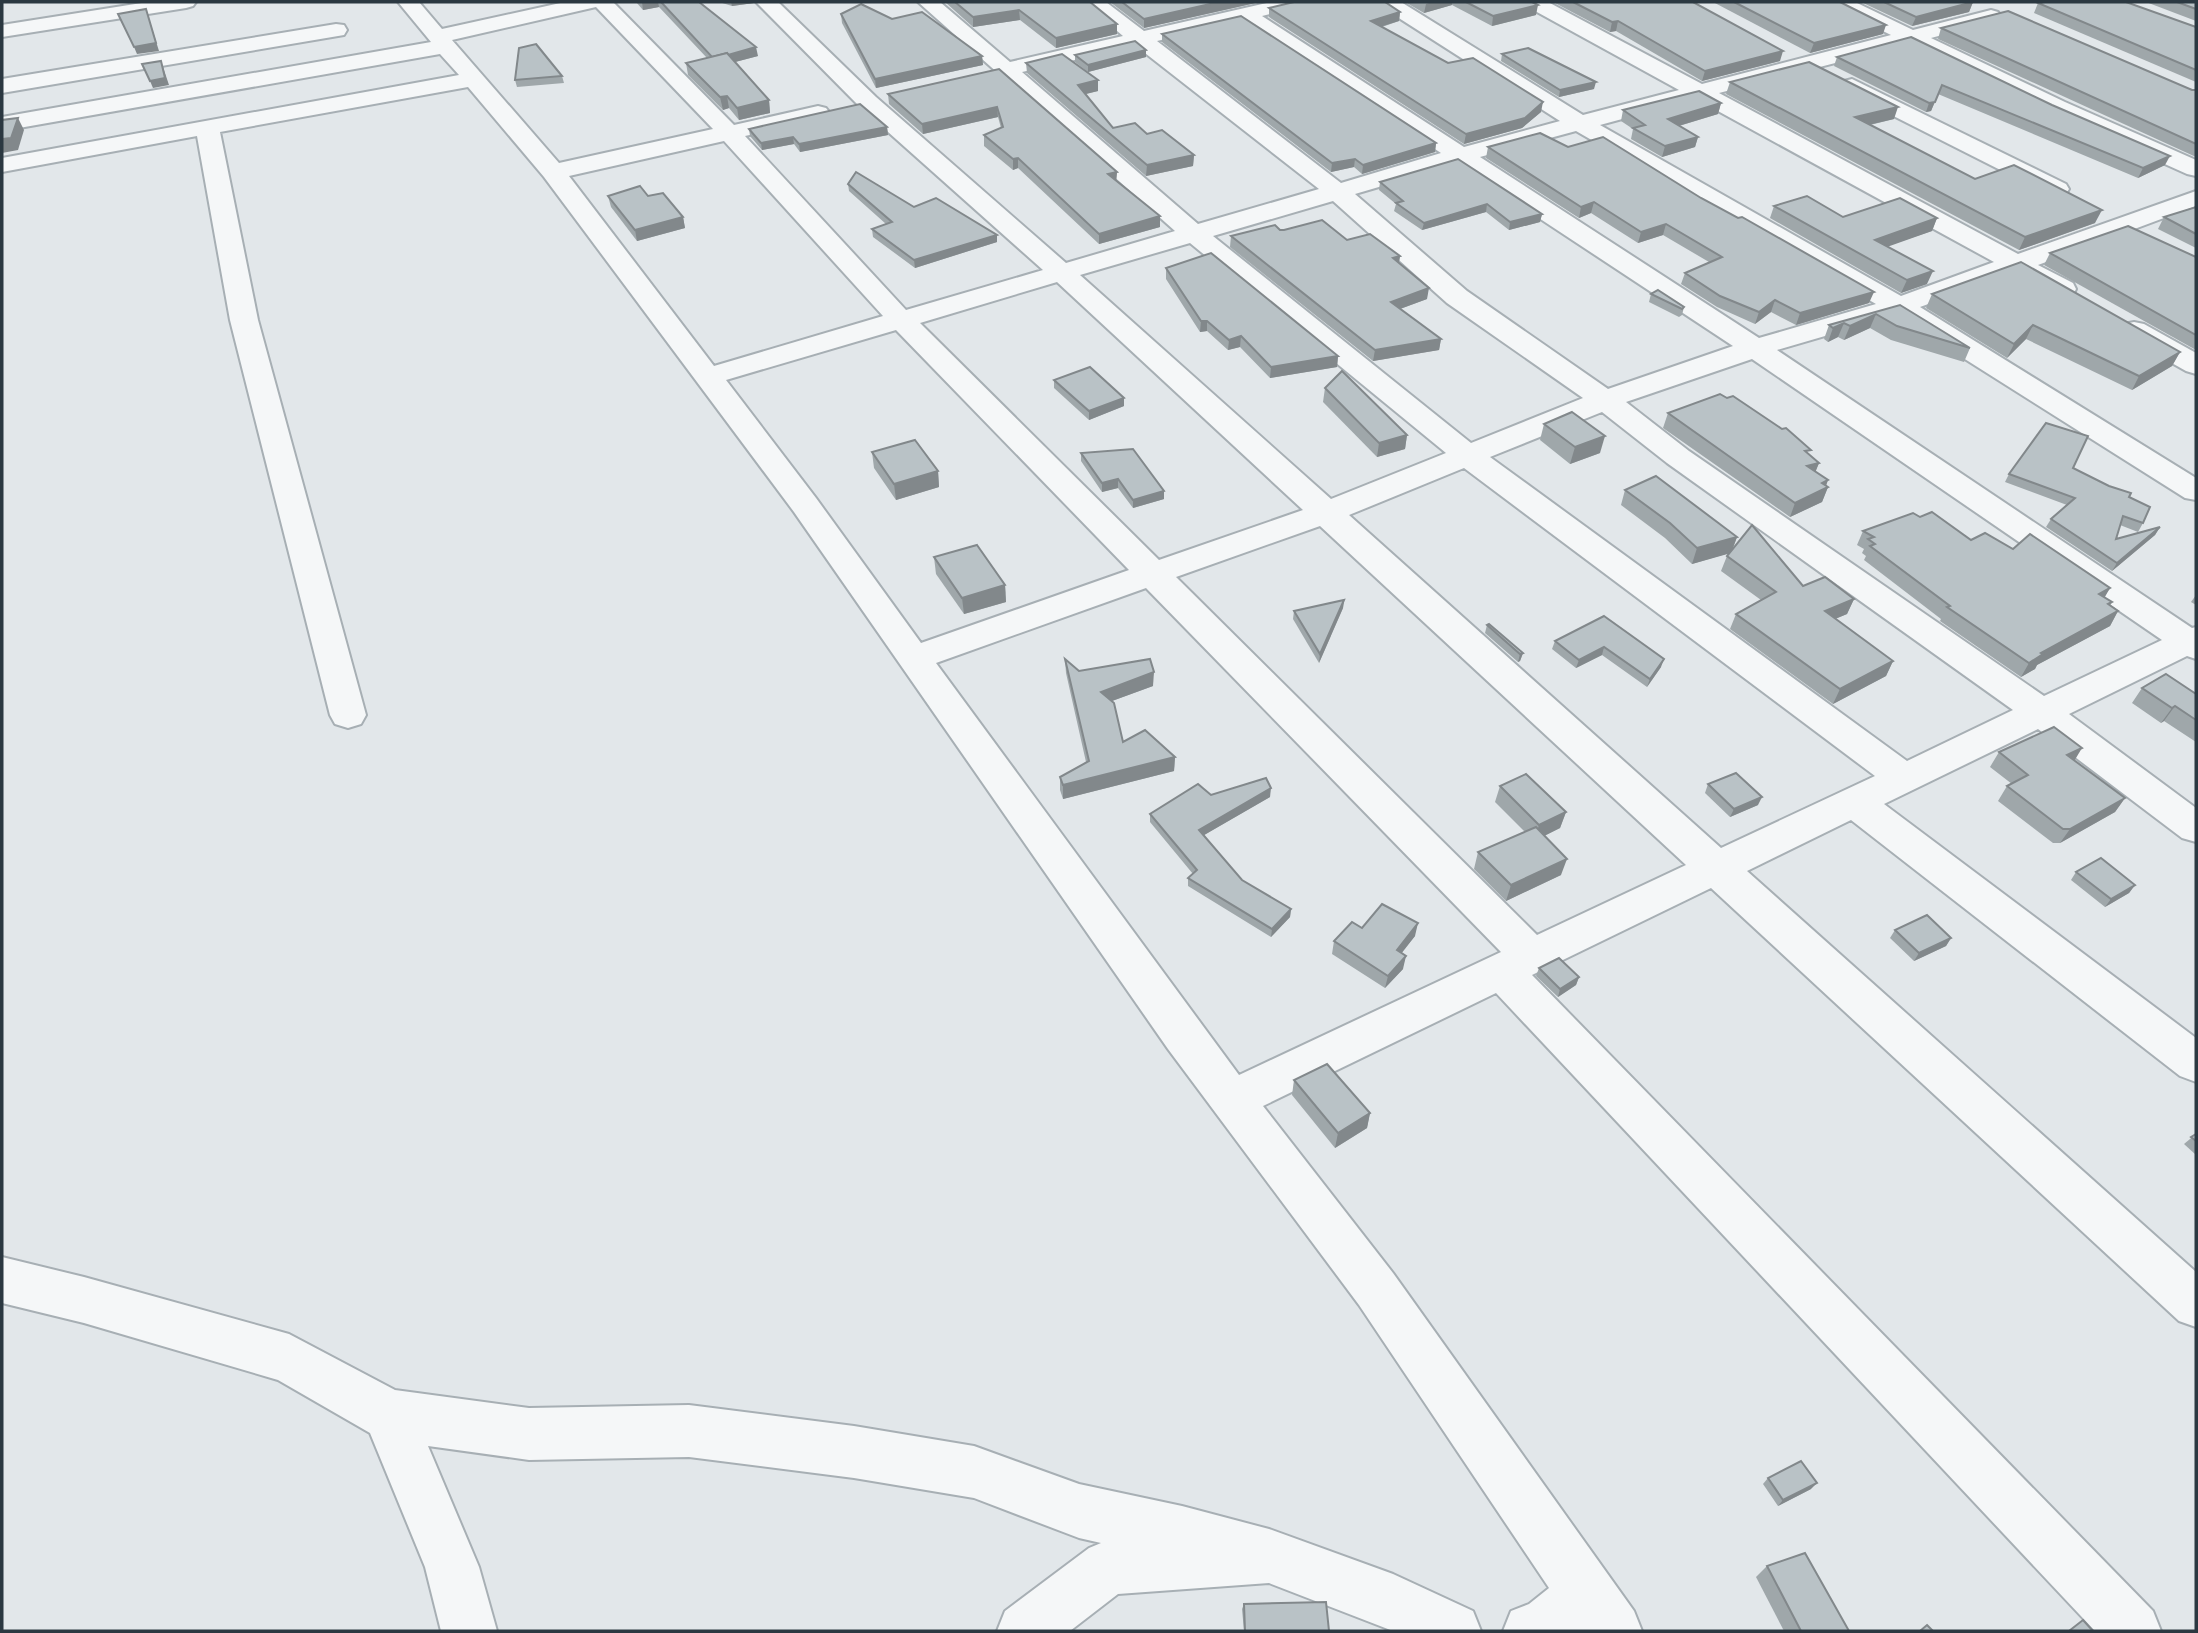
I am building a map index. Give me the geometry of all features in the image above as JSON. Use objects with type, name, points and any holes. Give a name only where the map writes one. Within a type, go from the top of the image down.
[{"type":"street","points":[[2,31],[186,2]]},
{"type":"street","points":[[408,2],[553,173],[710,376],[1183,1036],[1376,1289],[1600,1613],[1531,1631]]},
{"type":"street","points":[[2,124],[443,41],[592,2]]},
{"type":"street","points":[[602,2],[729,133],[901,320],[1152,574],[2133,1631]]},
{"type":"street","points":[[766,2],[881,99],[1062,273],[2196,1304]]},
{"type":"street","points":[[928,2],[992,73],[1467,455],[1904,778]]},
{"type":"street","points":[[1093,2],[1143,38],[1338,192],[1458,297],[1605,400],[1678,457],[2041,712],[2196,828]]},
{"type":"street","points":[[992,73],[1143,38],[1248,9],[1297,2]]},
{"type":"street","points":[[1387,2],[1580,123],[1899,306],[2196,491]]},
{"type":"street","points":[[1533,2],[2088,304]]},
{"type":"street","points":[[1839,2],[2057,107],[2196,169]]},
{"type":"street","points":[[710,376],[1462,155],[2007,11],[1984,2]]},
{"type":"street","points":[[1248,9],[1462,155],[2194,642]]},
{"type":"street","points":[[2,86],[336,30]]},
{"type":"street","points":[[1777,48],[2077,199]]},
{"type":"street","points":[[2,165],[474,79]]},
{"type":"street","points":[[553,173],[881,99]]},
{"type":"street","points":[[207,127],[244,320],[348,715]]},
{"type":"street","points":[[914,658],[1325,513],[1605,400],[1755,348],[1899,306],[2196,198]]},
{"type":"street","points":[[2112,317],[2196,365]]},
{"type":"street","points":[[1232,1100],[2041,712],[2194,642]]},
{"type":"street","points":[[1854,802],[2196,1063]]},
{"type":"street","points":[[2,1280],[84,1300],[289,1359],[389,1415],[529,1434],[689,1431],[854,1452],[974,1472],[1079,1511],[1182,1533],[1269,1556],[1393,1602],[1452,1631]]},
{"type":"street","points":[[389,1415],[452,1567],[468,1631]]},
{"type":"street","points":[[1025,1631],[1108,1567],[1269,1556]]},
{"type":"building","points":[[661,2],[699,2],[756,47],[712,57]]},
{"type":"building","points":[[955,2],[1090,2],[1117,24],[1056,38],[1019,10],[973,17]]},
{"type":"building","points":[[1122,2],[1219,2],[1144,19]]},
{"type":"building","points":[[1294,2],[1385,2],[1400,12],[1371,21],[1448,63],[1473,58],[1543,102],[1525,118],[1466,134],[1269,8]]},
{"type":"building","points":[[1466,2],[1532,2],[1538,5],[1493,16]]},
{"type":"building","points":[[1573,2],[1693,2],[1783,51],[1705,71],[1618,21],[1612,22]]},
{"type":"building","points":[[1734,2],[1840,2],[1886,25],[1814,43]]},
{"type":"building","points":[[1884,2],[1973,2],[1916,17]]},
{"type":"building","points":[[2126,2],[2196,27],[2196,70],[2038,3]]},
{"type":"building","points":[[2177,2],[2196,2],[2196,9]]},
{"type":"building","points":[[861,4],[892,19],[922,12],[982,56],[875,79],[841,14]]},
{"type":"building","points":[[146,9],[156,43],[134,47],[118,14]]},
{"type":"building","points":[[2008,11],[2196,90],[2196,144],[1941,28]]},
{"type":"building","points":[[1241,16],[1436,143],[1363,165],[1355,159],[1332,163],[1162,34]]},
{"type":"building","points":[[1911,37],[2052,105],[2170,156],[2143,168],[1942,85],[1935,102],[1929,103],[1837,57]]},
{"type":"building","points":[[1135,41],[1146,50],[1088,65],[1075,55]]},
{"type":"building","points":[[536,44],[562,76],[515,80],[519,48]]},
{"type":"building","points":[[1528,48],[1596,82],[1560,90],[1502,54]]},
{"type":"building","points":[[727,53],[769,100],[737,108],[727,96],[720,97],[686,63]]},
{"type":"building","points":[[1062,54],[1098,80],[1078,85],[1113,128],[1135,123],[1147,134],[1162,130],[1194,155],[1147,165],[1026,63]]},
{"type":"building","points":[[161,61],[165,78],[150,81],[142,64]]},
{"type":"building","points":[[1809,62],[1898,107],[1855,117],[1975,179],[2014,165],[2102,210],[2025,237],[1730,82]]},
{"type":"building","points":[[999,69],[1117,172],[1108,174],[1160,216],[1099,234],[1018,158],[1013,159],[984,135],[1003,127],[997,107],[922,124],[888,94]]},
{"type":"building","points":[[1699,91],[1721,103],[1668,119],[1698,137],[1665,146],[1633,128],[1645,125],[1623,110]]},
{"type":"building","points":[[860,104],[887,127],[799,144],[793,137],[761,143],[749,129]]},
{"type":"building","points":[[18,118],[11,138],[2,139],[2,120]]},
{"type":"building","points":[[1540,133],[1568,147],[1603,137],[1701,198],[1738,218],[1742,217],[1874,292],[1800,313],[1775,300],[1759,312],[1720,296],[1685,273],[1722,257],[1666,224],[1641,232],[1594,202],[1581,207],[1488,147]]},
{"type":"building","points":[[1458,159],[1542,214],[1510,222],[1487,204],[1424,223],[1396,203],[1403,201],[1380,182]]},
{"type":"building","points":[[856,172],[914,207],[936,198],[997,235],[914,260],[872,229],[892,222],[848,184]]},
{"type":"building","points":[[640,186],[648,196],[663,193],[683,217],[635,230],[608,196]]},
{"type":"building","points":[[1807,196],[1843,217],[1900,198],[1937,218],[1875,240],[1933,271],[1907,280],[1774,206]]},
{"type":"building","points":[[2196,207],[2196,234],[2164,217]]},
{"type":"building","points":[[1322,220],[1347,240],[1370,234],[1400,256],[1393,258],[1429,288],[1391,302],[1441,339],[1375,350],[1231,236],[1275,225],[1284,230]]},
{"type":"building","points":[[2128,226],[2196,257],[2196,335],[2050,253]]},
{"type":"building","points":[[1211,253],[1338,356],[1271,367],[1241,336],[1229,340],[1207,321],[1201,321],[1166,268]]},
{"type":"building","points":[[2021,262],[2180,352],[2139,376],[2033,325],[2014,344],[1932,294]]},
{"type":"building","points":[[1658,290],[1684,307],[1682,309],[1651,294]]},
{"type":"building","points":[[1900,305],[1970,348],[1897,326],[1876,314],[1850,326],[1844,323],[1833,328],[1829,325]]},
{"type":"building","points":[[1090,367],[1124,398],[1089,411],[1054,380]]},
{"type":"building","points":[[1342,371],[1407,435],[1379,443],[1325,388]]},
{"type":"building","points":[[1720,394],[1727,398],[1733,396],[1782,429],[1786,428],[1811,450],[1805,451],[1819,463],[1807,466],[1828,480],[1822,483],[1828,487],[1795,503],[1668,413]]},
{"type":"building","points":[[1572,412],[1605,436],[1575,447],[1544,424]]},
{"type":"building","points":[[2046,423],[2088,436],[2073,468],[2109,486],[2131,493],[2129,497],[2150,507],[2143,523],[2123,516],[2116,539],[2160,527],[2117,563],[2051,519],[2075,498],[2009,474]]},
{"type":"building","points":[[915,440],[938,471],[894,484],[872,452]]},
{"type":"building","points":[[1133,449],[1164,491],[1133,500],[1118,479],[1102,483],[1081,453]]},
{"type":"building","points":[[1656,476],[1737,537],[1697,548],[1670,523],[1625,490]]},
{"type":"building","points":[[1932,512],[1971,540],[1985,533],[2013,549],[2030,534],[2110,588],[2099,594],[2112,602],[2108,604],[2118,611],[2041,653],[2043,654],[2029,663],[1947,607],[1950,606],[1870,546],[1875,544],[1868,539],[1874,537],[1863,531],[1913,513],[1920,517]]},
{"type":"building","points":[[1752,525],[1803,586],[1825,577],[1854,599],[1825,611],[1893,661],[1840,689],[1736,614],[1776,592],[1727,556]]},
{"type":"building","points":[[977,545],[1005,585],[962,598],[934,557]]},
{"type":"building","points":[[1344,600],[1320,654],[1294,611]]},
{"type":"building","points":[[1604,616],[1664,659],[1650,679],[1604,647],[1579,660],[1555,641]]},
{"type":"building","points":[[1487,625],[1523,653],[1520,654]]},
{"type":"building","points":[[1065,659],[1079,671],[1150,659],[1154,672],[1101,692],[1114,703],[1123,742],[1145,730],[1175,757],[1063,785],[1060,777],[1089,761]]},
{"type":"building","points":[[2166,674],[2196,694],[2196,720],[2142,688]]},
{"type":"building","points":[[2054,727],[2082,748],[2067,755],[2125,798],[2070,829],[2063,829],[2007,786],[2028,775],[1999,752]]},
{"type":"building","points":[[1736,773],[1762,797],[1734,809],[1708,784]]},
{"type":"building","points":[[1526,774],[1566,812],[1539,825],[1500,786]]},
{"type":"building","points":[[1266,778],[1271,788],[1199,830],[1242,880],[1291,909],[1272,929],[1188,878],[1197,870],[1150,814],[1198,784],[1211,795]]},
{"type":"building","points":[[1536,827],[1567,859],[1511,885],[1478,852]]},
{"type":"building","points":[[2101,858],[2135,885],[2111,899],[2076,872]]},
{"type":"building","points":[[1382,904],[1418,923],[1397,950],[1406,956],[1388,976],[1334,941],[1352,922],[1362,928]]},
{"type":"building","points":[[1927,915],[1951,938],[1919,953],[1895,930]]},
{"type":"building","points":[[1559,958],[1579,977],[1560,989],[1539,968]]},
{"type":"building","points":[[1327,1064],[1370,1113],[1338,1133],[1294,1080]]},
{"type":"building","points":[[1801,1461],[1817,1483],[1783,1500],[1768,1478]]},
{"type":"building","points":[[1805,1553],[1849,1631],[1801,1631],[1767,1566]]},
{"type":"building","points":[[1326,1602],[1329,1631],[1245,1631],[1244,1604]]},
{"type":"building","points":[[2083,1620],[2093,1631],[2069,1631]]},
{"type":"building","points":[[1927,1625],[1933,1631],[1920,1631]]}]
